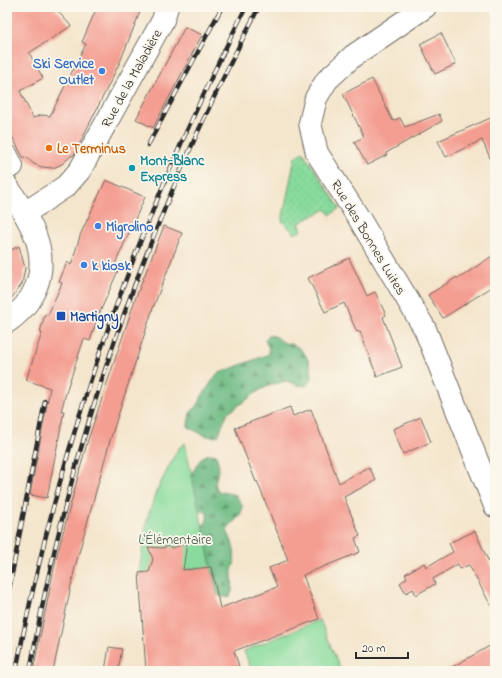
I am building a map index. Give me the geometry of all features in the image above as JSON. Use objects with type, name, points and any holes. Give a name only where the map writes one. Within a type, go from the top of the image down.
[{"type":"street","name":"Rue de la Maladière","points":[[25,213],[66,186],[80,170],[163,20],[167,7]]},
{"type":"street","name":"Rue des Bonnes Luites","points":[[425,7],[352,56],[327,80],[316,98],[310,123],[317,153],[360,220],[425,329],[495,506]]},
{"type":"street","points":[[9,169],[25,213],[38,241],[42,259],[38,282],[33,294],[15,315]]},
{"type":"green space","points":[[303,152],[340,208],[330,215],[326,209],[299,223],[302,230],[295,234],[282,221],[295,157]]},
{"type":"green space","points":[[269,335],[277,337],[285,343],[299,348],[308,359],[312,379],[306,386],[286,381],[260,390],[227,414],[218,436],[207,436],[189,428],[190,413],[199,403],[217,374],[269,354],[269,349],[265,340]]},
{"type":"green space","name":"L'Élémentaire","points":[[185,443],[211,567],[139,573],[147,519],[156,492],[178,449]]},
{"type":"green space","points":[[211,454],[216,455],[219,466],[215,484],[218,491],[236,495],[243,507],[240,515],[231,524],[227,531],[231,539],[235,556],[232,572],[232,591],[230,596],[226,597],[217,594],[213,573],[210,568],[199,527],[206,522],[207,513],[194,510],[191,474],[204,456]]},
{"type":"green space","points":[[320,620],[341,671],[252,671],[244,651]]},
{"type":"building","points":[[7,7],[54,7],[71,26],[29,53],[43,78],[20,91],[33,118],[41,115],[50,116],[86,44],[82,42],[97,7],[142,7],[120,62],[74,155],[62,164],[53,168],[42,167],[23,157],[7,127]]},
{"type":"building","points":[[185,27],[202,35],[153,128],[136,119]]},
{"type":"building","points":[[441,33],[456,64],[435,74],[420,44]]},
{"type":"building","points":[[372,79],[393,121],[400,118],[405,127],[439,114],[442,121],[386,153],[387,155],[367,165],[354,142],[364,137],[343,94]]},
{"type":"building","points":[[495,116],[495,169],[482,140],[446,157],[438,141]]},
{"type":"building","points":[[106,180],[145,197],[115,264],[120,266],[97,319],[90,341],[84,339],[68,386],[61,411],[64,411],[47,498],[30,495],[50,388],[26,380],[42,333],[40,332],[45,314],[48,315],[62,283],[59,282],[67,262],[71,265],[81,233]]},
{"type":"building","points":[[164,226],[182,233],[153,308],[111,437],[75,567],[53,671],[33,671],[56,559],[87,443],[136,297]]},
{"type":"building","points":[[19,246],[25,268],[22,284],[7,304],[7,252]]},
{"type":"building","points":[[495,254],[495,285],[443,318],[428,295],[457,277],[458,279]]},
{"type":"building","points":[[349,258],[367,296],[375,292],[386,315],[383,317],[402,367],[377,377],[360,331],[357,332],[344,303],[325,312],[308,278]]},
{"type":"building","points":[[290,407],[293,416],[311,409],[339,483],[369,467],[376,480],[344,497],[360,536],[355,538],[360,552],[303,575],[319,619],[234,651],[239,666],[219,671],[146,671],[139,573],[149,572],[153,559],[148,547],[162,548],[168,546],[172,548],[187,543],[183,570],[211,567],[220,608],[277,587],[269,568],[288,560],[235,428]]},
{"type":"building","points":[[421,417],[431,442],[403,454],[393,429]]},
{"type":"building","points":[[475,531],[495,576],[495,613],[469,565],[460,569],[458,564],[433,579],[435,584],[416,595],[413,589],[406,593],[400,583],[407,578],[405,574],[424,563],[426,567],[453,552],[449,543]]},
{"type":"building","points":[[495,643],[495,671],[445,671]]},
{"type":"building","points":[[109,647],[122,649],[118,671],[105,671]]},
{"type":"railway","points":[[148,145],[222,7]]},
{"type":"railway","points":[[16,671],[34,584],[55,499],[80,414],[107,331],[138,248],[171,167],[207,86],[246,7]]},
{"type":"railway","points":[[30,671],[47,584],[67,499],[91,414],[119,330],[149,247],[183,166],[259,7]]},
{"type":"railway","points":[[7,600],[45,401]]},
{"type":"place","name":"Ski Service Outlet","points":[[102,71]]},
{"type":"place","name":"Le Terminus","points":[[49,148]]},
{"type":"place","name":"Mont-Blanc Express","points":[[132,168]]},
{"type":"place","name":"Migrolino","points":[[98,226]]},
{"type":"place","name":"k kiosk","points":[[84,265]]},
{"type":"place","name":"Martigny","points":[[61,316]]}]
